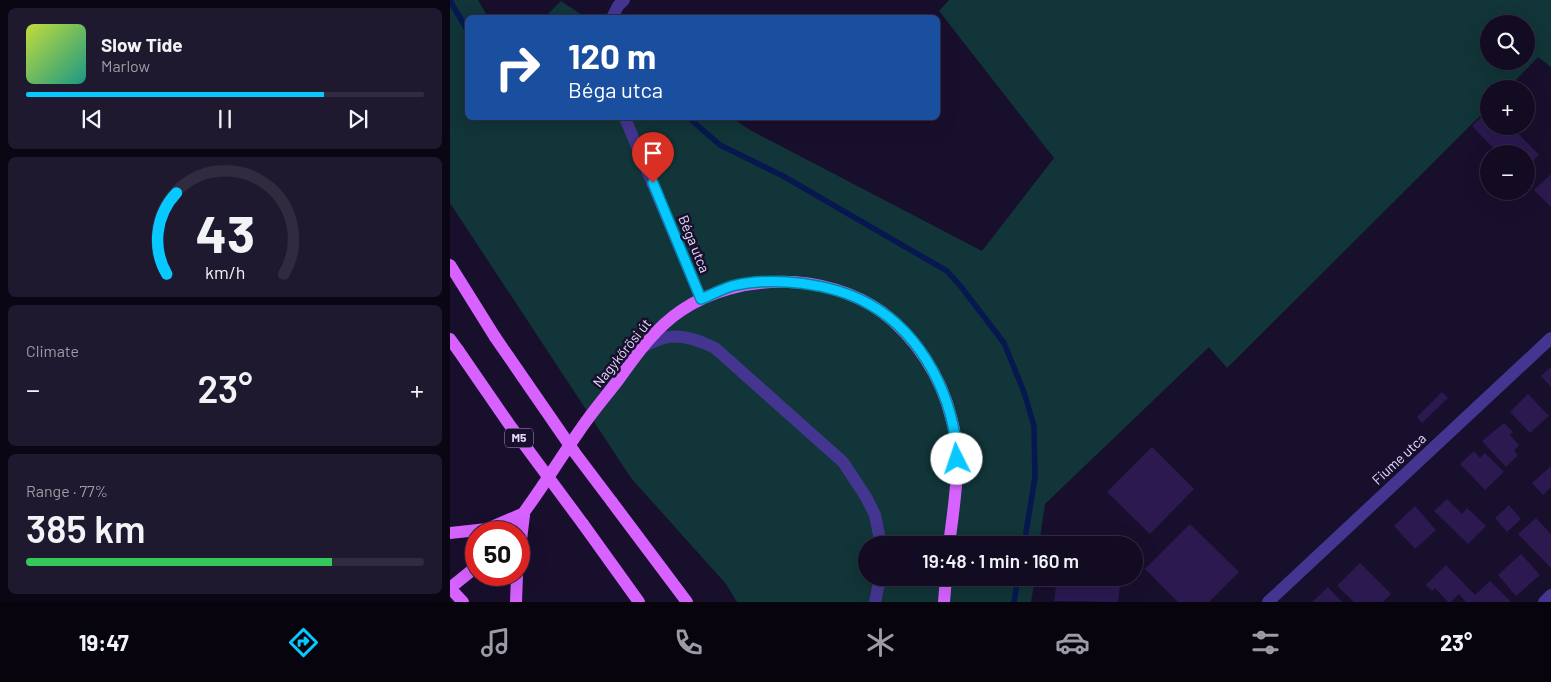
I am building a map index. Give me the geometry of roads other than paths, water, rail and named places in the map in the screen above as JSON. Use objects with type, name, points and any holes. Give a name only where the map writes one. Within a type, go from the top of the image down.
[{"type":"main road","name":"M5","points":[[450,265],[495,336],[575,453],[687,602]]},
{"type":"main road","name":"Nagykőrösi út","points":[[518,521],[580,429],[642,347],[673,317],[701,299],[731,287],[777,281],[823,287],[868,303],[892,320],[913,341],[920,351],[941,388],[951,416],[956,444],[957,474],[950,536]]},
{"type":"main road","name":"M5","points":[[450,338],[509,424],[639,602]]},
{"type":"main road","points":[[450,533],[486,529],[524,513],[523,521]]},
{"type":"main road","points":[[464,602],[450,588],[465,575]]},
{"type":"main road","points":[[516,602],[517,586]]},
{"type":"main road","points":[[944,602],[945,586]]},
{"type":"street","points":[[614,15],[624,0]]},
{"type":"street","name":"Béga utca","points":[[626,120],[701,299]]},
{"type":"street","points":[[642,347],[666,337],[701,341],[715,348],[843,462],[866,497],[875,515],[879,536]]},
{"type":"street","name":"Fiume utca","points":[[1268,602],[1551,338]]},
{"type":"street","points":[[875,602],[878,586]]},
{"type":"street","points":[[1544,602],[1551,595]]},
{"type":"waterway","points":[[450,1],[465,26]]},
{"type":"waterway","points":[[691,120],[720,145],[783,176],[947,271],[962,288],[1004,343],[1024,392],[1034,426],[1035,477],[1025,536]]},
{"type":"waterway","points":[[1014,602],[1017,586]]}]
